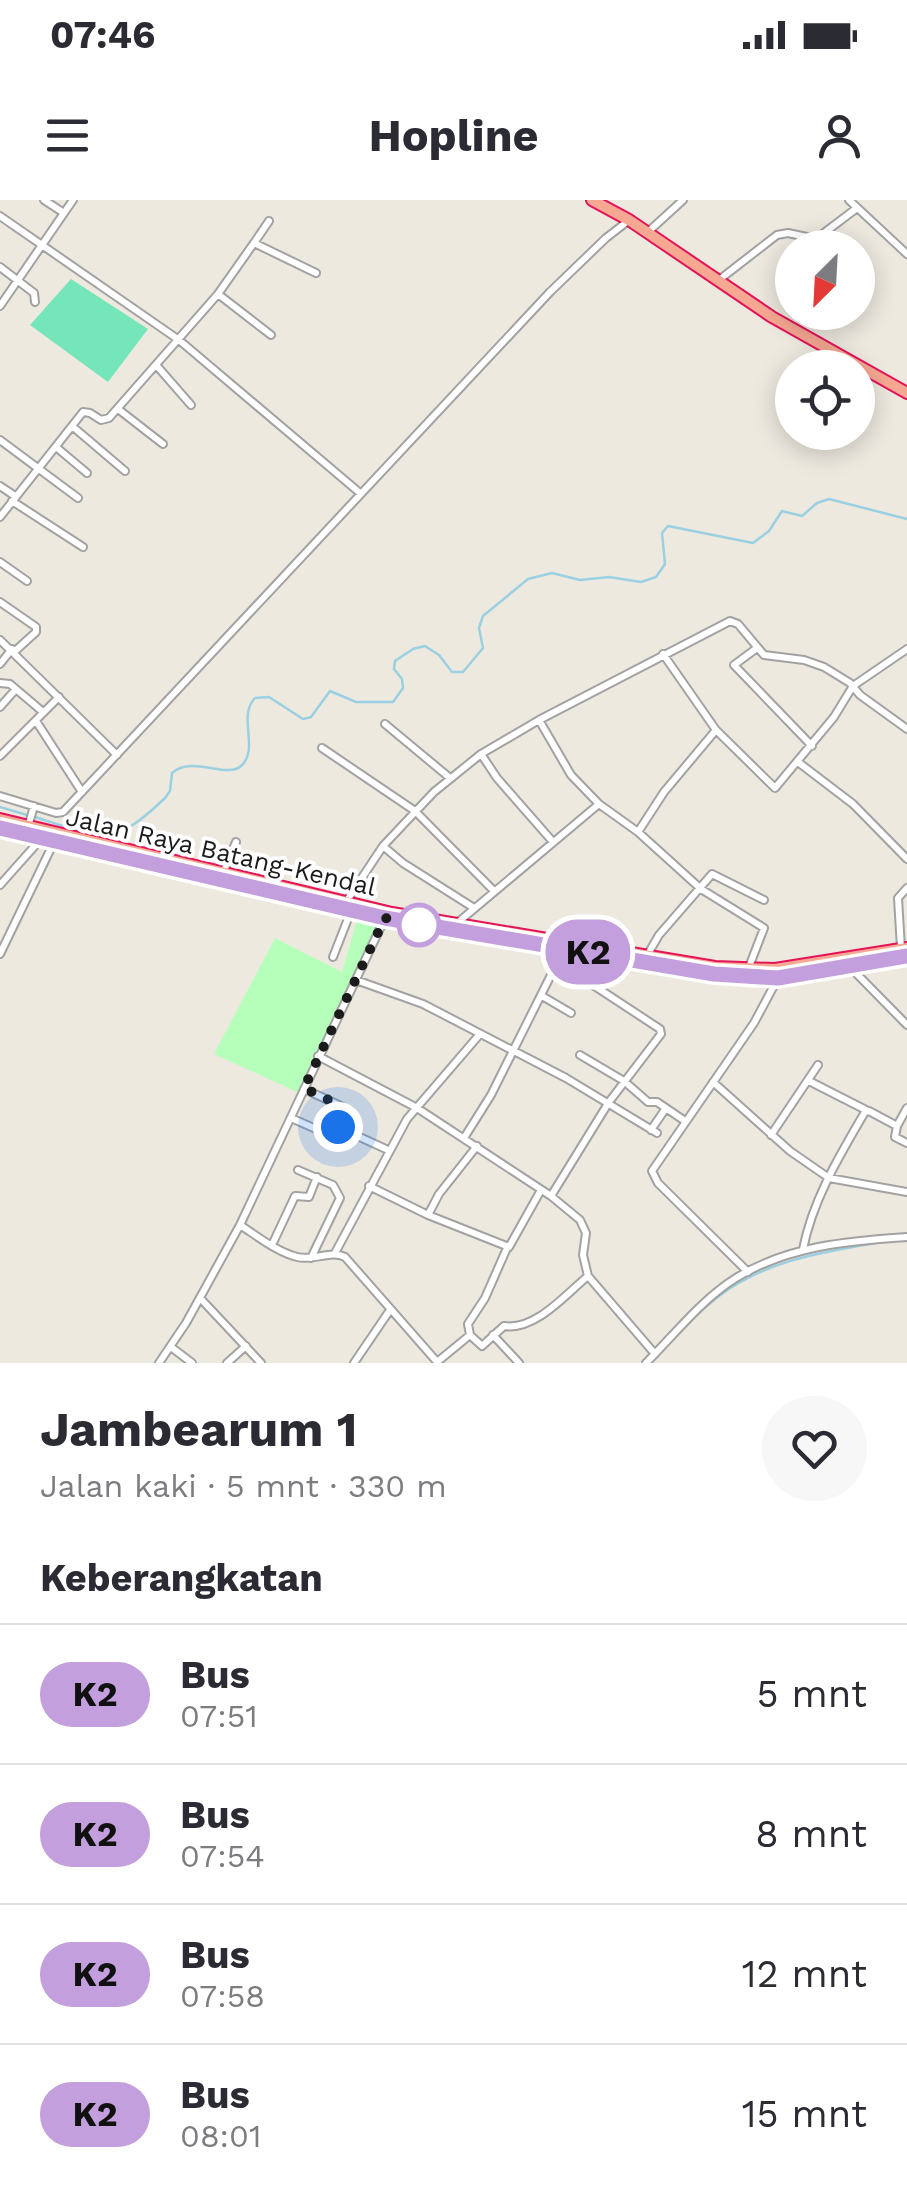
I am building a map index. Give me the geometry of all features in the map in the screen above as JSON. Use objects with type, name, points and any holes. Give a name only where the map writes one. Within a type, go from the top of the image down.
[{"type":"highway","points":[[594,200],[630,220],[772,317],[907,394]]},
{"type":"highway","name":"Jalan Raya Batang-Kendal","points":[[0,820],[29,823],[385,918],[544,942],[748,969],[791,967],[905,950]]},
{"type":"highway","name":"Jalan Raya Batang-Kendal","points":[[0,828],[348,907],[714,974],[778,978],[849,966],[905,950]]},
{"type":"street","points":[[44,200],[64,213]]},
{"type":"street","points":[[1,302],[73,200]]},
{"type":"street","points":[[648,232],[682,200]]},
{"type":"street","points":[[848,200],[907,254]]},
{"type":"street","points":[[719,280],[777,236],[788,232],[816,239],[857,208]]},
{"type":"street","points":[[0,216],[179,340],[360,494]]},
{"type":"street","points":[[0,517],[82,412],[103,420],[118,409],[218,294],[270,220]]},
{"type":"street","points":[[0,796],[60,814],[550,292],[630,220]]},
{"type":"street","points":[[254,242],[316,273]]},
{"type":"street","points":[[0,268],[36,296],[35,302]]},
{"type":"street","points":[[218,294],[271,336]]},
{"type":"street","points":[[157,366],[191,405]]},
{"type":"street","points":[[118,409],[163,444]]},
{"type":"street","points":[[72,426],[125,471]]},
{"type":"street","points":[[0,440],[78,498]]},
{"type":"street","points":[[56,447],[87,474]]},
{"type":"street","points":[[0,486],[83,547]]},
{"type":"street","points":[[0,562],[27,581]]},
{"type":"street","points":[[0,602],[36,627],[36,632],[0,664]]},
{"type":"street","points":[[334,957],[348,907],[383,846],[450,778],[481,754],[539,720],[730,621],[738,624],[764,655],[824,667],[907,729]]},
{"type":"street","points":[[0,640],[117,756]]},
{"type":"street","points":[[757,648],[734,665],[812,746]]},
{"type":"street","points":[[663,654],[716,730],[774,788],[812,746],[853,686],[907,650]]},
{"type":"street","points":[[0,683],[10,684],[43,712]]},
{"type":"street","points":[[0,707],[16,689]]},
{"type":"street","points":[[1,752],[59,696]]},
{"type":"street","points":[[539,720],[571,775],[598,804],[638,832],[701,889],[764,928],[748,969]]},
{"type":"street","points":[[36,721],[82,792]]},
{"type":"street","points":[[385,724],[450,778]]},
{"type":"street","points":[[638,832],[664,792],[716,730]]},
{"type":"street","points":[[322,748],[415,811],[494,892]]},
{"type":"street","points":[[481,754],[497,778],[554,842]]},
{"type":"street","points":[[798,762],[853,804],[907,860]]},
{"type":"street","points":[[456,924],[598,804]]},
{"type":"street","points":[[29,823],[33,807]]},
{"type":"street","points":[[0,885],[48,840]]},
{"type":"street","points":[[0,954],[48,840]]},
{"type":"street","points":[[222,875],[236,842]]},
{"type":"street","points":[[383,846],[474,908]]},
{"type":"street","points":[[648,954],[659,935],[714,874],[764,900]]},
{"type":"street","points":[[905,950],[898,898],[907,888]]},
{"type":"street","points":[[159,1363],[240,1225],[385,918]]},
{"type":"street","points":[[464,1138],[492,1095],[564,949]]},
{"type":"street","points":[[551,1196],[609,1102],[661,1034],[660,1029],[558,962]]},
{"type":"street","points":[[849,966],[907,1025]]},
{"type":"street","points":[[748,1272],[655,1179],[652,1171],[754,1023],[778,978]]},
{"type":"street","points":[[356,980],[423,1004],[609,1102],[654,1131],[666,1108]]},
{"type":"street","points":[[542,996],[571,1013]]},
{"type":"street","points":[[335,1254],[388,1150],[417,1108],[480,1034]]},
{"type":"street","points":[[580,1055],[684,1122]]},
{"type":"street","points":[[318,1056],[417,1108],[551,1196],[580,1220],[586,1233],[583,1255],[588,1276],[655,1354]]},
{"type":"street","points":[[771,1134],[818,1065]]},
{"type":"street","points":[[809,1081],[898,1126]]},
{"type":"street","points":[[713,1082],[771,1134],[829,1178],[907,1192]]},
{"type":"street","points":[[304,1088],[341,1106],[340,1128],[388,1150]]},
{"type":"street","points":[[907,1108],[894,1137],[907,1144]]},
{"type":"street","points":[[803,1248],[829,1178],[867,1110]]},
{"type":"street","points":[[291,1118],[316,1129]]},
{"type":"street","points":[[428,1215],[439,1194],[477,1146]]},
{"type":"street","points":[[298,1170],[332,1185],[340,1202],[311,1258]]},
{"type":"street","points":[[272,1245],[296,1196],[309,1197],[316,1177]]},
{"type":"street","points":[[369,1186],[507,1248]]},
{"type":"street","points":[[541,1190],[466,1327],[470,1335],[482,1346],[504,1326],[516,1328],[540,1316],[588,1276]]},
{"type":"street","points":[[240,1225],[296,1256],[335,1254],[345,1258],[438,1363],[470,1335]]},
{"type":"street","points":[[646,1363],[707,1302],[748,1272],[803,1248],[907,1237]]},
{"type":"street","points":[[200,1298],[262,1363]]},
{"type":"street","points":[[354,1363],[390,1310]]},
{"type":"street","points":[[493,1336],[519,1363]]},
{"type":"street","points":[[227,1363],[246,1346]]},
{"type":"street","points":[[171,1348],[192,1363]]},
{"type":"green space","points":[[71,279],[148,329],[108,382],[30,325]]},
{"type":"green space","points":[[357,920],[380,924],[297,1092],[214,1054],[275,938],[342,972]]},
{"type":"waterway","points":[[35,817],[90,834],[117,833],[165,798],[172,773],[180,768],[227,770],[241,766],[249,751],[248,714],[255,698],[269,697],[303,719],[311,717],[330,691],[356,702],[393,702],[403,688],[394,669],[395,661],[425,646],[439,655],[452,672],[463,672],[483,648],[479,628],[483,616],[528,579],[552,573],[580,580],[609,577],[641,582],[656,577],[665,564],[662,533],[668,526],[753,543],[769,531],[782,511],[802,516],[817,503],[829,499],[907,519]]},
{"type":"waterway","points":[[0,807],[27,815]]},
{"type":"waterway","points":[[651,1362],[710,1303],[756,1274],[796,1259],[881,1242]]},
{"type":"bus line","name":"K2","points":[[0,828],[385,918],[714,974],[801,976],[907,956]]},
{"type":"route","points":[[338,1127],[341,1106],[304,1088],[385,918],[419,925]]}]
